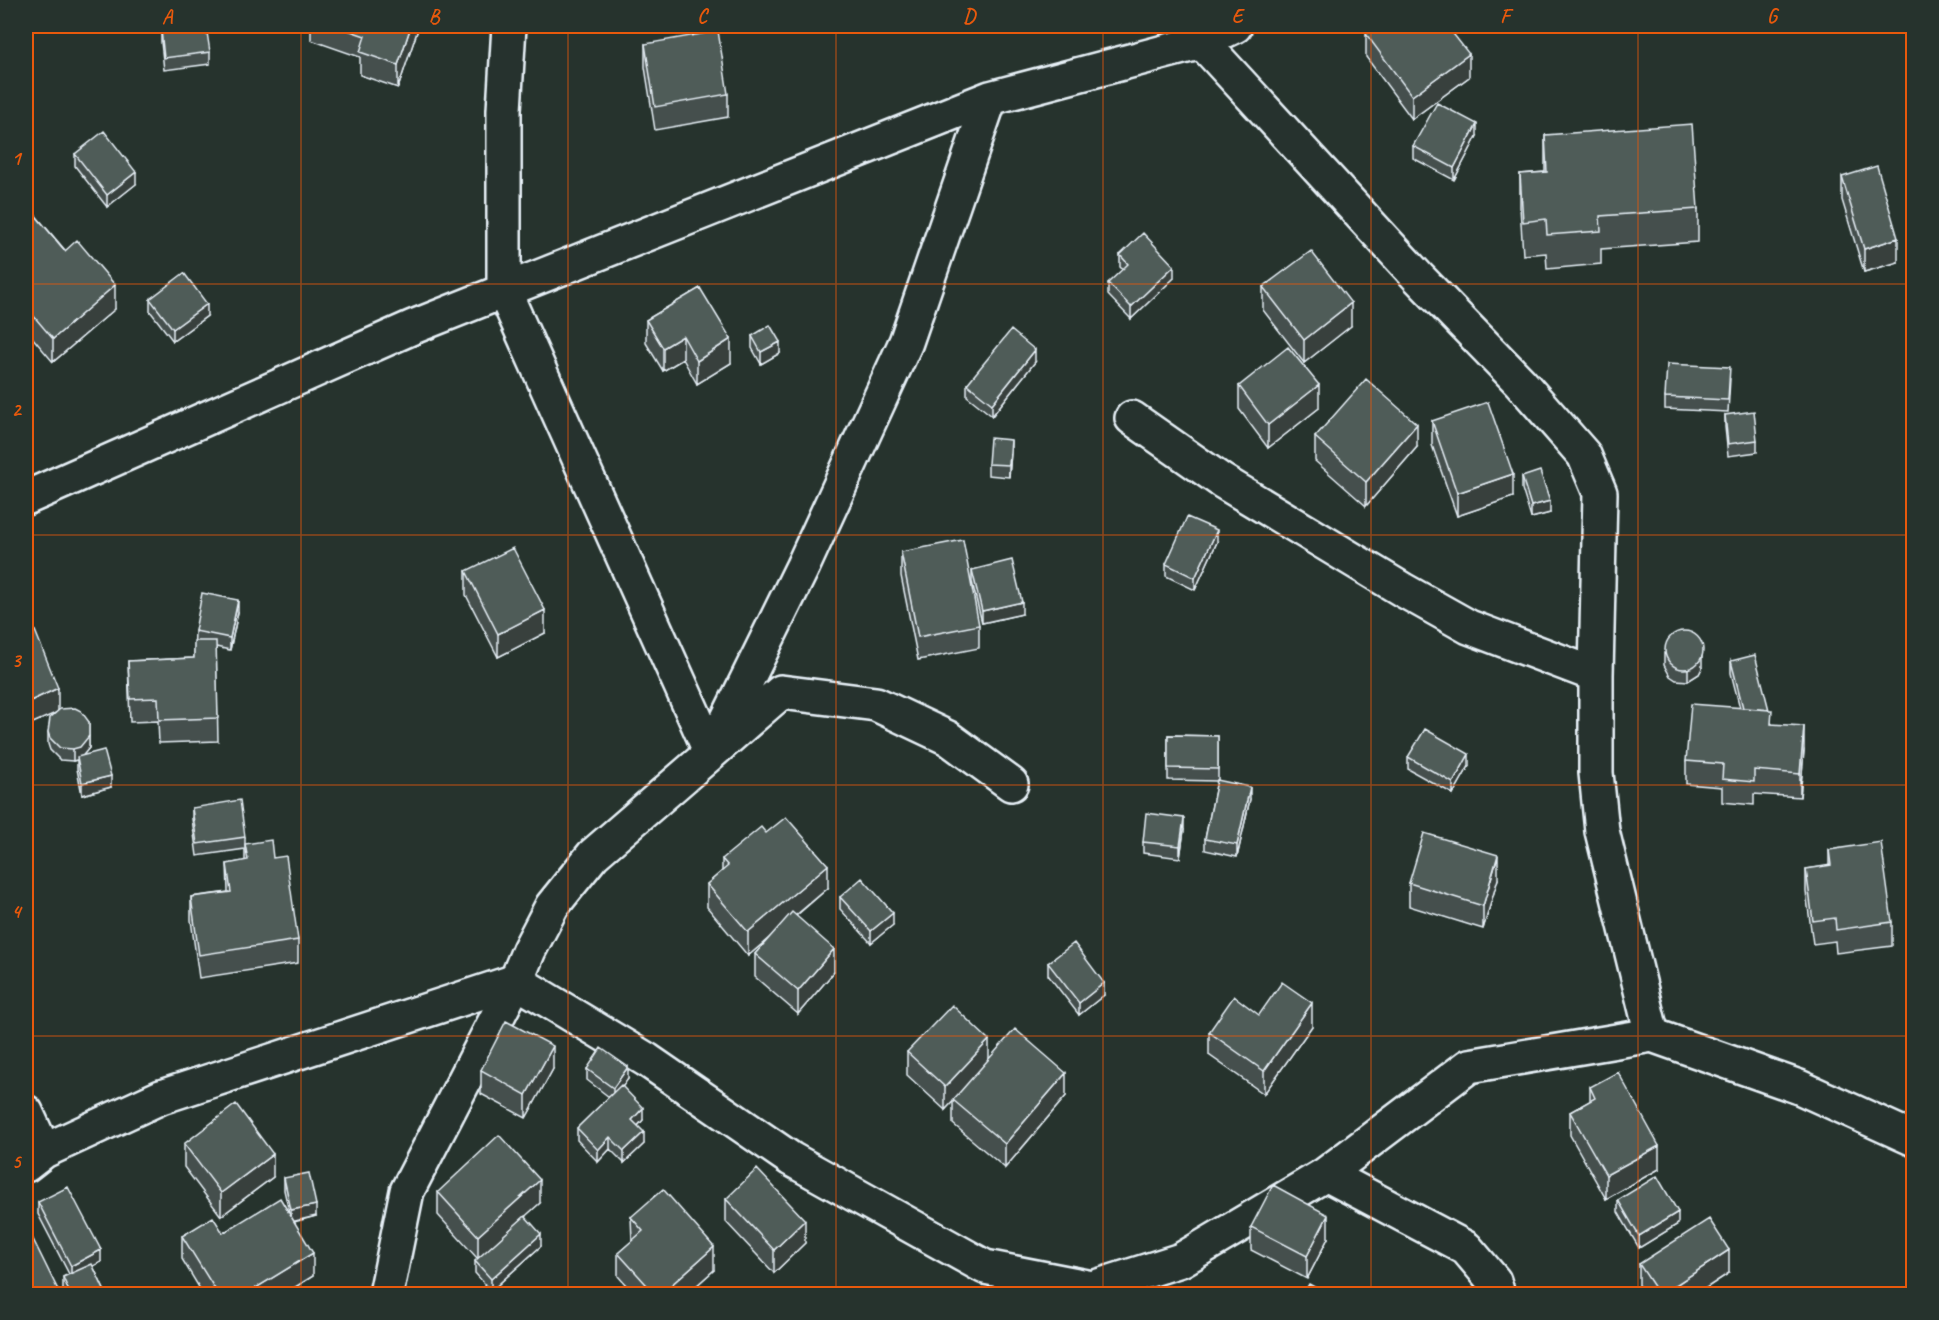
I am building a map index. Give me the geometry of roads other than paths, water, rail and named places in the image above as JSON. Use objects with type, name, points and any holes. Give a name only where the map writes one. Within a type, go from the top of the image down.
[{"type":"street","points":[[509,26],[504,110],[504,291],[711,753]]},
{"type":"street","points":[[26,498],[412,327],[990,98],[1199,34],[1235,26]]},
{"type":"street","points":[[1199,34],[1419,278],[1520,382],[1584,455],[1600,493],[1596,773],[1602,831],[1652,1035]]},
{"type":"street","points":[[711,753],[803,566],[906,342],[990,98]]},
{"type":"street","points":[[1132,418],[1222,481],[1469,627],[1596,675]]},
{"type":"street","points":[[386,1294],[407,1191],[516,981],[552,906],[593,855],[781,692],[876,704],[948,738],[1011,784]]},
{"type":"street","points":[[26,1112],[35,1158],[161,1097],[516,981],[647,1060],[791,1160],[985,1267],[1092,1288],[1181,1260],[1326,1174],[1469,1066],[1652,1035],[1799,1087],[1914,1139]]},
{"type":"street","points":[[1326,1174],[1466,1248],[1494,1281],[1498,1294]]}]
